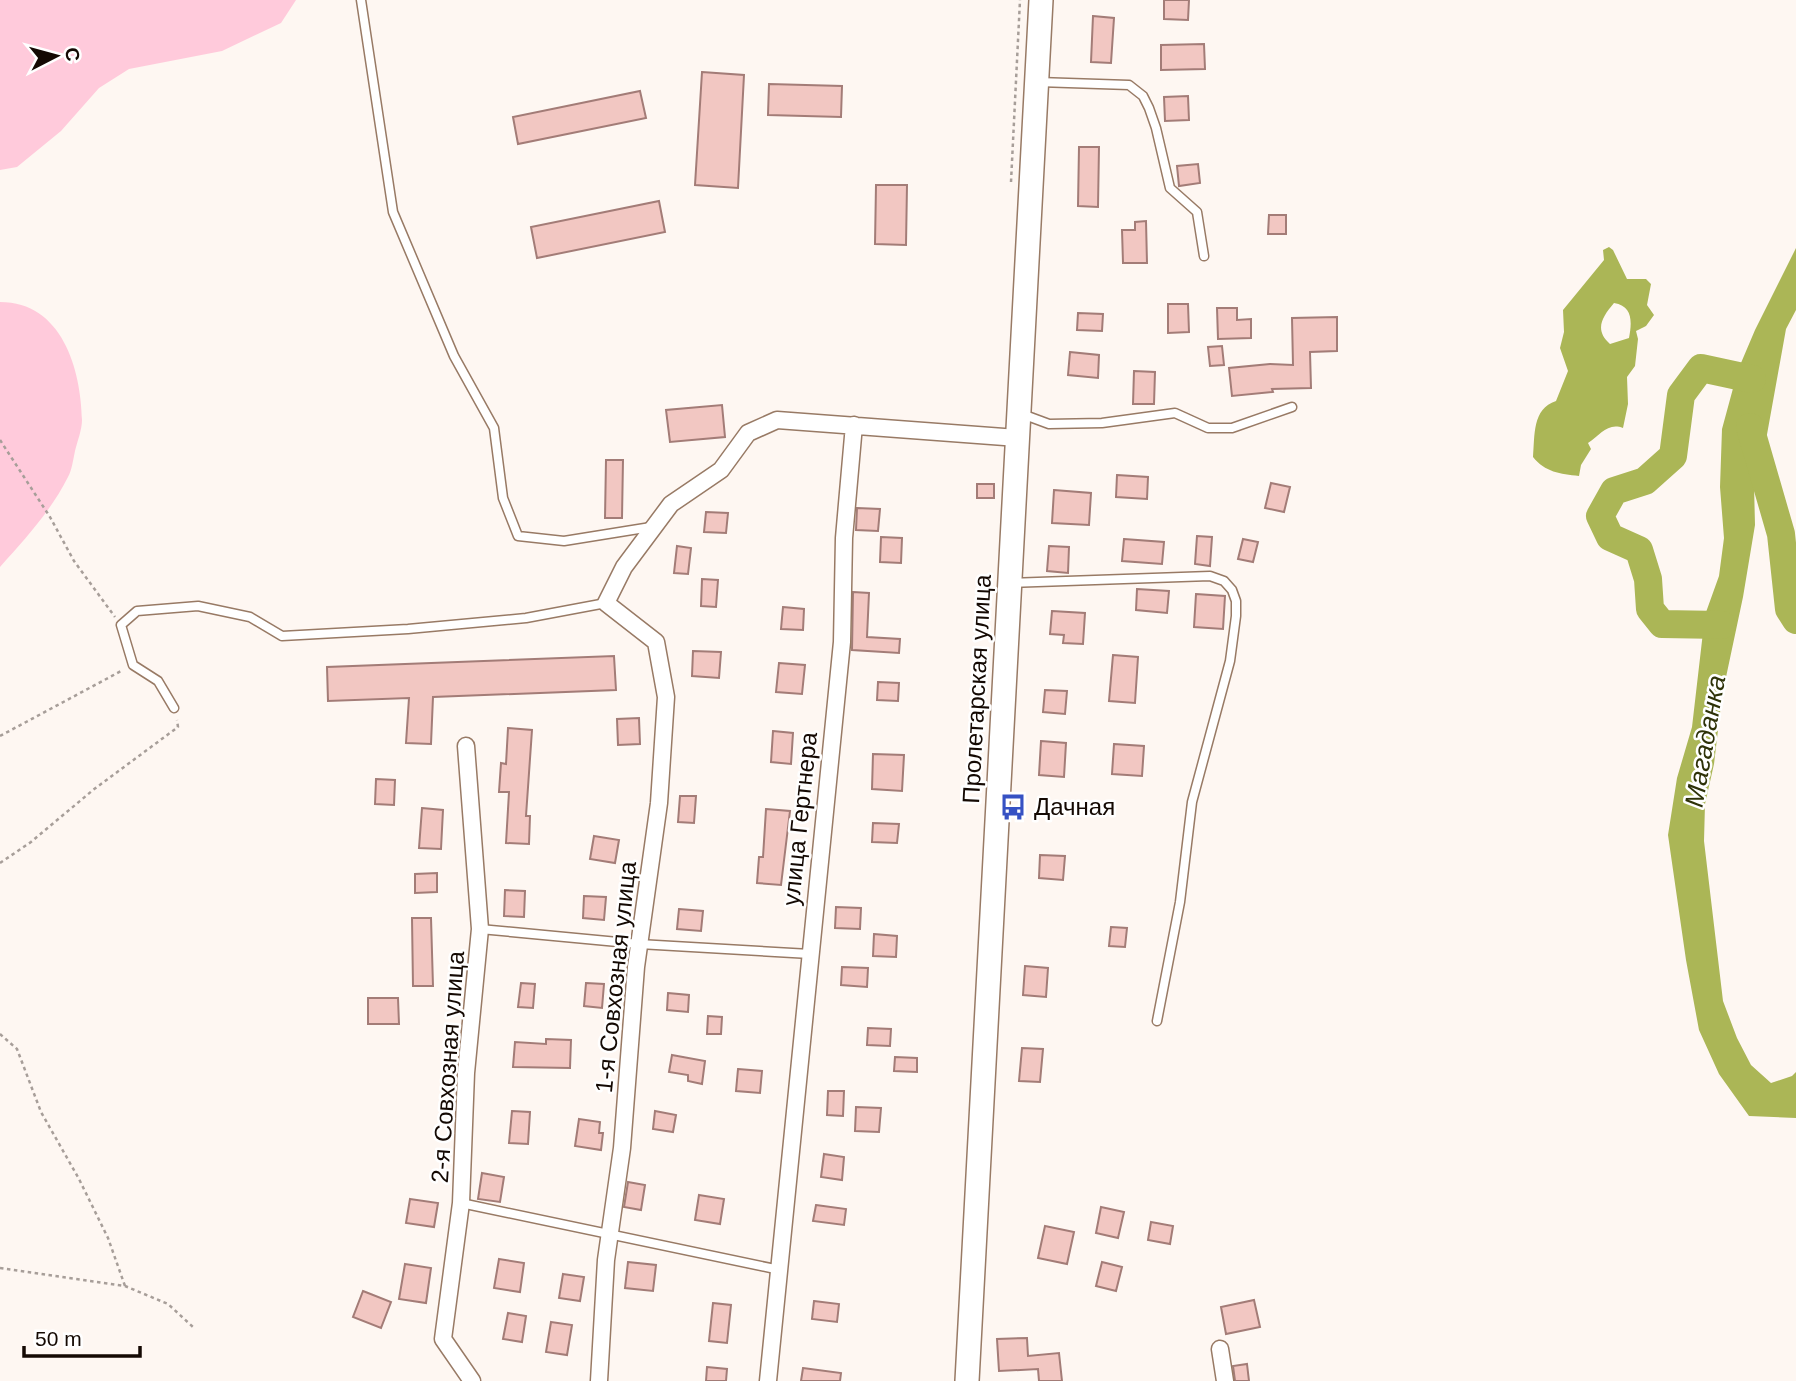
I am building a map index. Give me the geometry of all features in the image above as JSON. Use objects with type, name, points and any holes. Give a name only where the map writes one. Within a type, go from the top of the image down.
[{"type":"main road","name":"Пролетарская улица","points":[[967,1381],[1041,0]]},
{"type":"street","points":[[607,603],[624,566],[671,503],[721,470],[748,433],[777,420],[1018,438]]},
{"type":"street","name":"улица Гертнера","points":[[768,1381],[842,642],[844,538],[853,425]]},
{"type":"street","name":"1-я Совхозная улица","points":[[599,1381],[609,1234],[622,1148],[639,944],[659,803],[666,696],[656,642],[607,603]]},
{"type":"street","name":"2-я Совхозная улица","points":[[466,746],[480,929],[466,1073],[461,1203],[443,1339],[472,1381]]},
{"type":"street","points":[[1220,1349],[1225,1381]]},
{"type":"lane","points":[[361,0],[393,212],[454,356],[494,428],[503,498],[518,536],[564,541],[654,526]]},
{"type":"lane","points":[[1038,82],[1129,85],[1143,96],[1156,128],[1170,188],[1196,212],[1205,256]]},
{"type":"lane","points":[[1019,413],[1049,424],[1102,423],[1175,413],[1208,428],[1232,428],[1292,407]]},
{"type":"lane","points":[[1009,583],[1210,576],[1224,581],[1232,590],[1236,601],[1230,662],[1192,802],[1180,902],[1157,1021]]},
{"type":"lane","points":[[174,708],[158,681],[133,665],[121,625],[137,611],[198,606],[250,617],[282,636],[408,629],[526,618],[607,603]]},
{"type":"lane","points":[[480,929],[639,944],[810,954]]},
{"type":"lane","points":[[461,1203],[780,1270]]},
{"type":"path","points":[[0,440],[50,517],[74,561],[121,625]]},
{"type":"path","points":[[0,736],[133,665]]},
{"type":"path","points":[[0,863],[31,842],[93,790],[178,727],[174,708]]},
{"type":"path","points":[[0,1034],[17,1049],[41,1112],[108,1238],[125,1286]]},
{"type":"path","points":[[0,1268],[125,1286],[168,1304],[193,1327]]},
{"type":"shaded area","points":[[0,0],[296,0],[281,23],[222,51],[129,69],[99,88],[61,131],[17,167],[0,170]]},
{"type":"shaded area","points":[[0,302],[21,305],[39,313],[53,326],[72,360],[81,400],[82,420],[70,471],[61,489],[37,524],[0,567]]},
{"type":"water","points":[[1609,247],[1613,250],[1627,279],[1646,279],[1651,284],[1647,305],[1654,315],[1646,326],[1636,331],[1638,339],[1635,366],[1627,377],[1628,404],[1623,428],[1608,428],[1588,443],[1591,449],[1581,465],[1579,476],[1548,469],[1533,457],[1535,432],[1539,416],[1548,405],[1556,401],[1568,371],[1560,348],[1564,332],[1563,310],[1604,260],[1603,250]],"holes":[[[1614,303],[1625,307],[1630,316],[1629,338],[1610,344],[1602,334],[1602,324]]]},
{"type":"water","points":[[1796,248],[1796,310],[1786,329],[1766,440],[1754,485],[1755,525],[1722,696],[1714,764],[1705,804],[1704,841],[1723,1001],[1751,1065],[1771,1083],[1796,1072],[1796,1118],[1749,1116],[1719,1074],[1699,1030],[1668,835],[1677,778],[1692,727],[1705,615],[1719,576],[1724,538],[1720,487],[1722,429],[1738,370]]},
{"type":"building","points":[[1164,0],[1189,0],[1188,20],[1164,19]]},
{"type":"building","points":[[1093,16],[1114,18],[1111,63],[1091,62]]},
{"type":"building","points":[[1204,44],[1205,69],[1161,70],[1161,45]]},
{"type":"building","points":[[702,72],[744,75],[738,188],[695,185]]},
{"type":"building","points":[[769,84],[842,86],[841,117],[768,115]]},
{"type":"building","points":[[640,91],[646,118],[518,144],[513,117]]},
{"type":"building","points":[[1188,96],[1189,120],[1165,121],[1164,97]]},
{"type":"building","points":[[1079,147],[1099,147],[1098,207],[1078,206]]},
{"type":"building","points":[[1198,164],[1200,183],[1179,186],[1177,166]]},
{"type":"building","points":[[876,185],[907,185],[906,245],[875,244]]},
{"type":"building","points":[[659,201],[665,232],[537,258],[531,227]]},
{"type":"building","points":[[1269,215],[1286,215],[1286,234],[1268,234]]},
{"type":"building","points":[[1146,221],[1147,263],[1123,263],[1122,230],[1135,230],[1135,222]]},
{"type":"building","points":[[1168,304],[1188,304],[1189,332],[1168,333]]},
{"type":"building","points":[[1217,308],[1237,308],[1237,320],[1251,319],[1251,338],[1218,339]]},
{"type":"building","points":[[1078,313],[1103,314],[1102,331],[1077,330]]},
{"type":"building","points":[[1337,317],[1337,351],[1310,352],[1311,388],[1272,389],[1273,392],[1232,396],[1229,368],[1293,365],[1292,318]]},
{"type":"building","points":[[1222,346],[1224,365],[1210,366],[1208,347]]},
{"type":"building","points":[[1070,352],[1099,355],[1098,378],[1068,375]]},
{"type":"building","points":[[1134,371],[1155,372],[1154,404],[1133,404]]},
{"type":"building","points":[[722,405],[725,437],[670,442],[666,410]]},
{"type":"building","points":[[606,460],[623,460],[622,518],[605,518]]},
{"type":"building","points":[[1117,475],[1148,477],[1147,499],[1116,497]]},
{"type":"building","points":[[1271,483],[1290,487],[1284,512],[1265,508]]},
{"type":"building","points":[[977,484],[994,484],[994,498],[977,498]]},
{"type":"building","points":[[1054,490],[1091,493],[1089,525],[1052,523]]},
{"type":"building","points":[[857,508],[880,509],[878,531],[856,530]]},
{"type":"building","points":[[706,512],[728,513],[726,533],[704,532]]},
{"type":"building","points":[[1197,536],[1212,537],[1210,566],[1195,564]]},
{"type":"building","points":[[881,537],[902,538],[901,563],[880,562]]},
{"type":"building","points":[[1124,539],[1164,542],[1162,564],[1122,561]]},
{"type":"building","points":[[1243,539],[1258,542],[1253,562],[1238,559]]},
{"type":"building","points":[[677,546],[691,548],[688,574],[674,573]]},
{"type":"building","points":[[1049,546],[1069,547],[1068,573],[1047,571]]},
{"type":"building","points":[[702,579],[718,580],[716,607],[701,606]]},
{"type":"building","points":[[1137,589],[1169,591],[1167,613],[1136,610]]},
{"type":"building","points":[[853,592],[869,593],[867,637],[900,639],[899,653],[852,650]]},
{"type":"building","points":[[1196,594],[1225,596],[1223,629],[1194,627]]},
{"type":"building","points":[[783,607],[804,609],[803,630],[781,629]]},
{"type":"building","points":[[1052,611],[1085,613],[1083,644],[1063,643],[1064,635],[1050,634]]},
{"type":"building","points":[[693,651],[721,652],[719,678],[692,676]]},
{"type":"building","points":[[1113,655],[1138,657],[1135,703],[1109,701]]},
{"type":"building","points":[[614,656],[616,690],[433,697],[431,744],[406,743],[409,698],[328,701],[327,667]]},
{"type":"building","points":[[779,663],[805,665],[802,694],[776,692]]},
{"type":"building","points":[[878,682],[899,683],[898,701],[877,700]]},
{"type":"building","points":[[1045,690],[1067,691],[1065,714],[1043,712]]},
{"type":"building","points":[[639,718],[640,744],[618,745],[617,719]]},
{"type":"building","points":[[508,728],[532,730],[526,816],[530,816],[529,844],[506,843],[509,792],[499,792],[501,763],[506,764]]},
{"type":"building","points":[[773,731],[793,733],[791,764],[771,762]]},
{"type":"building","points":[[1041,741],[1066,743],[1064,777],[1039,775]]},
{"type":"building","points":[[1114,744],[1144,746],[1142,776],[1112,774]]},
{"type":"building","points":[[873,754],[904,755],[902,791],[872,789]]},
{"type":"building","points":[[376,779],[395,780],[394,805],[375,804]]},
{"type":"building","points":[[680,796],[696,796],[694,823],[678,822]]},
{"type":"building","points":[[422,808],[443,810],[441,849],[419,848]]},
{"type":"building","points":[[766,809],[790,811],[781,885],[757,883],[759,857],[763,857]]},
{"type":"building","points":[[873,823],[899,824],[897,843],[872,842]]},
{"type":"building","points":[[594,836],[619,840],[615,863],[590,859]]},
{"type":"building","points":[[1040,855],[1065,856],[1063,880],[1039,878]]},
{"type":"building","points":[[437,873],[437,892],[415,893],[415,874]]},
{"type":"building","points":[[505,890],[525,891],[524,917],[504,916]]},
{"type":"building","points":[[584,896],[606,897],[604,920],[583,918]]},
{"type":"building","points":[[836,907],[861,908],[860,929],[835,928]]},
{"type":"building","points":[[679,909],[703,911],[701,931],[677,929]]},
{"type":"building","points":[[412,918],[431,918],[433,986],[413,986]]},
{"type":"building","points":[[1111,927],[1127,928],[1125,947],[1109,946]]},
{"type":"building","points":[[874,934],[897,936],[896,957],[873,956]]},
{"type":"building","points":[[1025,966],[1048,968],[1046,997],[1023,995]]},
{"type":"building","points":[[842,967],[868,968],[867,987],[841,985]]},
{"type":"building","points":[[521,983],[535,984],[533,1008],[518,1007]]},
{"type":"building","points":[[586,983],[604,984],[602,1008],[584,1006]]},
{"type":"building","points":[[668,993],[689,995],[688,1012],[667,1010]]},
{"type":"building","points":[[368,998],[398,998],[399,1024],[368,1024]]},
{"type":"building","points":[[708,1016],[722,1017],[721,1034],[707,1034]]},
{"type":"building","points":[[868,1028],[891,1029],[890,1046],[867,1045]]},
{"type":"building","points":[[546,1039],[571,1040],[570,1068],[513,1067],[515,1042],[546,1044]]},
{"type":"building","points":[[1022,1048],[1043,1049],[1040,1082],[1019,1081]]},
{"type":"building","points":[[672,1055],[705,1061],[702,1084],[688,1081],[688,1075],[669,1072]]},
{"type":"building","points":[[895,1057],[917,1058],[917,1072],[894,1071]]},
{"type":"building","points":[[738,1069],[762,1071],[760,1093],[736,1091]]},
{"type":"building","points":[[828,1091],[844,1091],[843,1116],[827,1115]]},
{"type":"building","points":[[856,1107],[881,1108],[879,1132],[855,1131]]},
{"type":"building","points":[[512,1111],[530,1112],[528,1144],[509,1143]]},
{"type":"building","points":[[655,1111],[676,1115],[673,1132],[653,1129]]},
{"type":"building","points":[[579,1119],[600,1122],[599,1133],[603,1133],[601,1150],[575,1146]]},
{"type":"building","points":[[824,1154],[844,1157],[842,1180],[821,1177]]},
{"type":"building","points":[[482,1173],[504,1177],[500,1202],[478,1199]]},
{"type":"building","points":[[628,1182],[645,1185],[641,1210],[624,1207]]},
{"type":"building","points":[[699,1195],[724,1199],[720,1224],[695,1220]]},
{"type":"building","points":[[410,1199],[438,1203],[434,1227],[406,1223]]},
{"type":"building","points":[[816,1205],[846,1209],[844,1225],[813,1221]]},
{"type":"building","points":[[1101,1207],[1124,1212],[1118,1238],[1096,1233]]},
{"type":"building","points":[[1151,1222],[1173,1226],[1170,1244],[1148,1240]]},
{"type":"building","points":[[1045,1226],[1074,1232],[1067,1264],[1038,1258]]},
{"type":"building","points":[[499,1259],[524,1263],[520,1292],[494,1288]]},
{"type":"building","points":[[628,1262],[656,1265],[653,1291],[625,1288]]},
{"type":"building","points":[[1102,1262],[1122,1267],[1116,1291],[1096,1286]]},
{"type":"building","points":[[405,1264],[431,1268],[426,1303],[399,1299]]},
{"type":"building","points":[[563,1274],[584,1277],[580,1301],[559,1298]]},
{"type":"building","points":[[363,1291],[391,1302],[381,1328],[353,1317]]},
{"type":"building","points":[[1254,1300],[1260,1327],[1226,1334],[1221,1307]]},
{"type":"building","points":[[814,1301],[839,1304],[837,1322],[812,1319]]},
{"type":"building","points":[[713,1303],[731,1305],[727,1343],[709,1341]]},
{"type":"building","points":[[508,1313],[526,1316],[522,1342],[503,1339]]},
{"type":"building","points":[[551,1322],[572,1325],[567,1355],[546,1352]]},
{"type":"building","points":[[1027,1338],[1028,1356],[1059,1353],[1062,1381],[1039,1381],[1038,1369],[999,1371],[997,1339]]},
{"type":"building","points":[[1247,1364],[1249,1381],[1235,1381],[1233,1366]]},
{"type":"building","points":[[707,1367],[727,1369],[726,1381],[706,1381]]},
{"type":"building","points":[[803,1368],[841,1373],[840,1381],[801,1381]]},
{"type":"waterway","points":[[1722,625],[1662,624],[1650,609],[1648,579],[1639,550],[1610,537],[1600,516],[1614,491],[1645,481],[1673,456],[1681,395],[1701,368],[1752,379]]},
{"type":"waterway","name":"Магаданка","points":[[1750,427],[1781,534],[1789,609],[1796,620]]},
{"type":"place","name":"Дачная","points":[[1013,807]]}]
